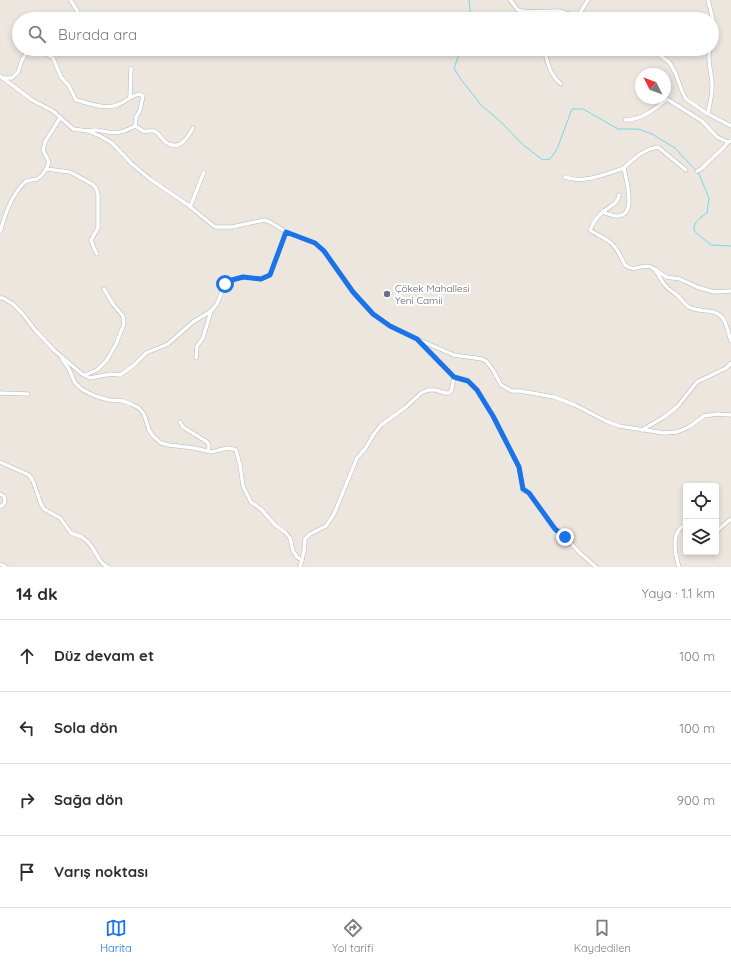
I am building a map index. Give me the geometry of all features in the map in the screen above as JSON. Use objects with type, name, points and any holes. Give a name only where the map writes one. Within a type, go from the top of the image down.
[{"type":"street","points":[[510,0],[518,10],[525,12],[562,12]]},
{"type":"street","points":[[580,12],[588,0]]},
{"type":"street","points":[[708,0],[711,12]]},
{"type":"street","points":[[71,2],[78,12]]},
{"type":"street","points":[[1,77],[12,78],[18,72],[25,56]]},
{"type":"street","points":[[50,56],[53,58],[61,78],[69,86],[76,100],[104,107],[117,105],[136,94],[143,96],[140,110],[136,116],[135,126]]},
{"type":"street","points":[[546,56],[554,78],[561,84]]},
{"type":"street","points":[[661,56],[669,62],[675,72],[686,99],[708,114],[731,126]]},
{"type":"street","points":[[708,114],[712,87],[709,56]]},
{"type":"street","points":[[130,68],[130,97]]},
{"type":"street","points":[[1,77],[32,100],[53,111],[73,129],[88,131],[112,143],[132,164],[150,179],[190,207],[215,227],[232,227],[264,220],[286,232],[315,243],[324,251],[353,292],[373,314],[390,326],[454,355],[482,359],[486,361],[501,385],[512,391],[554,397],[575,405],[619,426],[664,433],[677,432],[689,427],[704,416],[718,414],[731,416]]},
{"type":"street","points":[[625,120],[640,117],[667,98],[702,121],[721,139],[729,141],[697,171]]},
{"type":"street","points":[[0,232],[11,201],[16,193],[26,181],[38,178],[45,172],[49,162],[43,150],[45,142],[60,118]]},
{"type":"street","points":[[135,126],[142,130],[155,132],[161,136],[166,143],[174,146],[184,143],[194,128]]},
{"type":"street","points":[[88,131],[96,128],[107,132],[124,132],[135,126]]},
{"type":"street","points":[[565,177],[570,179],[592,178],[624,168],[642,152],[658,147],[686,170]]},
{"type":"street","points":[[602,212],[617,217],[623,215],[628,209],[629,199],[624,168]]},
{"type":"street","points":[[46,169],[70,172],[92,184],[96,188],[98,194],[98,228],[91,240],[97,254]]},
{"type":"street","points":[[190,207],[204,172]]},
{"type":"street","points":[[619,195],[619,199],[614,205],[602,212],[593,223],[590,230],[614,246],[625,266],[631,269],[650,266],[666,277],[680,279],[697,287],[714,292],[731,291]]},
{"type":"street","points":[[55,351],[82,374],[90,378],[120,374],[126,371],[146,353],[168,344],[193,322],[211,311],[217,304],[225,284],[243,277],[261,279],[270,275],[286,232]]},
{"type":"street","points":[[654,269],[665,285],[694,310],[712,312],[720,315],[724,319],[731,341]]},
{"type":"street","points":[[85,375],[97,370],[107,360],[116,344],[124,324],[123,316],[113,304],[104,289]]},
{"type":"street","points":[[0,298],[3,298],[13,304],[22,313],[36,331],[65,362],[75,383],[95,396],[131,404],[139,408],[144,414],[149,430],[160,442],[208,452],[228,448],[233,448],[236,450],[243,486],[251,502],[262,510],[275,525],[285,532],[290,538],[293,551],[297,557],[302,560]]},
{"type":"street","points":[[196,358],[197,346],[203,338],[211,311]]},
{"type":"street","points":[[417,339],[454,377],[468,381],[477,390],[493,416],[519,467],[523,490],[529,493],[560,533],[596,567]]},
{"type":"street","points":[[642,430],[664,417],[676,407],[697,382],[726,368],[731,363]]},
{"type":"street","points":[[300,567],[305,540],[310,534],[326,526],[334,514],[358,458],[381,425],[406,407],[421,393],[428,390],[436,390],[445,393],[451,391],[454,377]]},
{"type":"street","points":[[0,392],[28,394]]},
{"type":"street","points":[[180,422],[183,426],[207,442],[209,445],[208,452]]},
{"type":"street","points":[[0,462],[29,475],[44,509],[60,518],[71,533],[82,537],[88,542],[103,564],[108,567]]},
{"type":"street","points":[[0,494],[4,496],[5,502],[2,506],[0,506]]},
{"type":"street","points":[[719,529],[731,519]]},
{"type":"street","points":[[679,567],[675,536],[683,526]]},
{"type":"street","points":[[0,564],[6,567]]},
{"type":"waterway","points":[[469,0],[470,12]]},
{"type":"waterway","points":[[458,56],[454,68],[481,105],[503,124],[522,144],[543,160],[550,159],[557,149],[572,109],[583,109],[618,129],[638,129],[652,134],[675,148],[699,174],[709,198],[707,213],[696,223],[694,231],[711,245],[731,246]]},
{"type":"place","name":"Çökek Mahallesi Yeni Camii","points":[[387,294]]},
{"type":"route","points":[[225,284],[243,277],[261,279],[270,275],[286,232],[315,243],[324,251],[353,292],[373,314],[390,326],[417,339],[454,377],[468,381],[477,390],[504,436],[519,467],[523,489],[529,493],[555,529],[565,537]]}]
